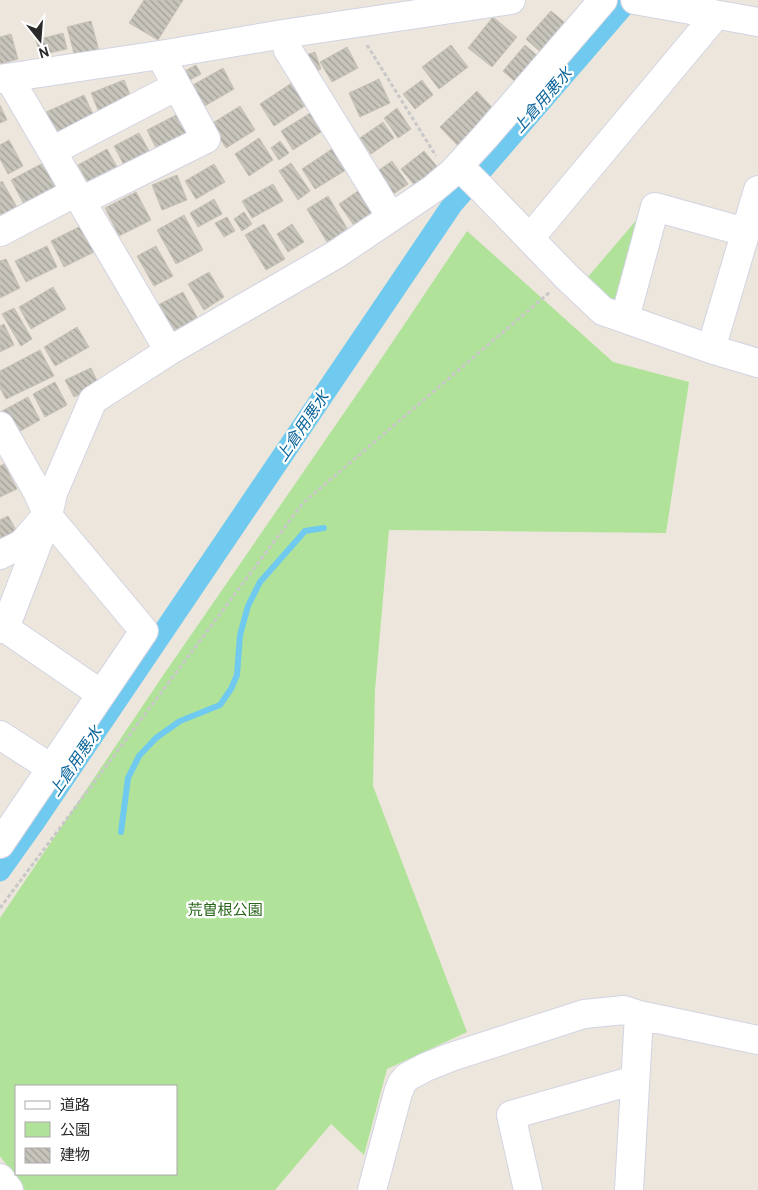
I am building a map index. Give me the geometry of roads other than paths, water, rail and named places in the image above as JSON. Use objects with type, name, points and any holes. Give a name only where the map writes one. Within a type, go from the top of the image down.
[{"type":"street","points":[[168,351],[79,196],[5,79],[283,34],[511,0]]},
{"type":"street","points":[[102,694],[1,627],[10,615],[48,516],[53,493],[93,400],[168,351],[335,255],[433,189],[456,170],[603,0]]},
{"type":"street","points":[[637,0],[758,22]]},
{"type":"street","points":[[530,238],[716,15]]},
{"type":"street","points":[[283,34],[288,50],[392,216]]},
{"type":"street","points":[[0,232],[206,139],[160,54]]},
{"type":"street","points":[[52,151],[177,86]]},
{"type":"street","points":[[456,170],[483,190],[567,277],[603,311],[758,362]]},
{"type":"street","points":[[711,348],[758,190]]},
{"type":"street","points":[[625,318],[655,207],[746,232]]},
{"type":"street","points":[[0,426],[37,491],[48,516],[144,631],[0,844]]},
{"type":"street","points":[[0,555],[22,544],[48,516]]},
{"type":"street","points":[[0,734],[51,768]]},
{"type":"street","points":[[372,1190],[402,1082],[407,1077],[426,1067],[451,1057],[584,1014],[624,1010],[639,1015],[758,1040]]},
{"type":"street","points":[[629,1190],[639,1015]]},
{"type":"street","points":[[528,1190],[511,1115],[635,1080]]},
{"type":"street","points":[[0,1178],[9,1190]]},
{"type":"waterway","name":"上倉用悪水","points":[[0,871],[452,205],[629,0]]},
{"type":"waterway","points":[[121,832],[128,778],[139,756],[156,738],[180,721],[220,705],[231,689],[237,675],[240,635],[248,606],[260,582],[305,531],[324,528]]},
{"type":"park label","name":"荒曽根公園","points":[[225,910]]}]
